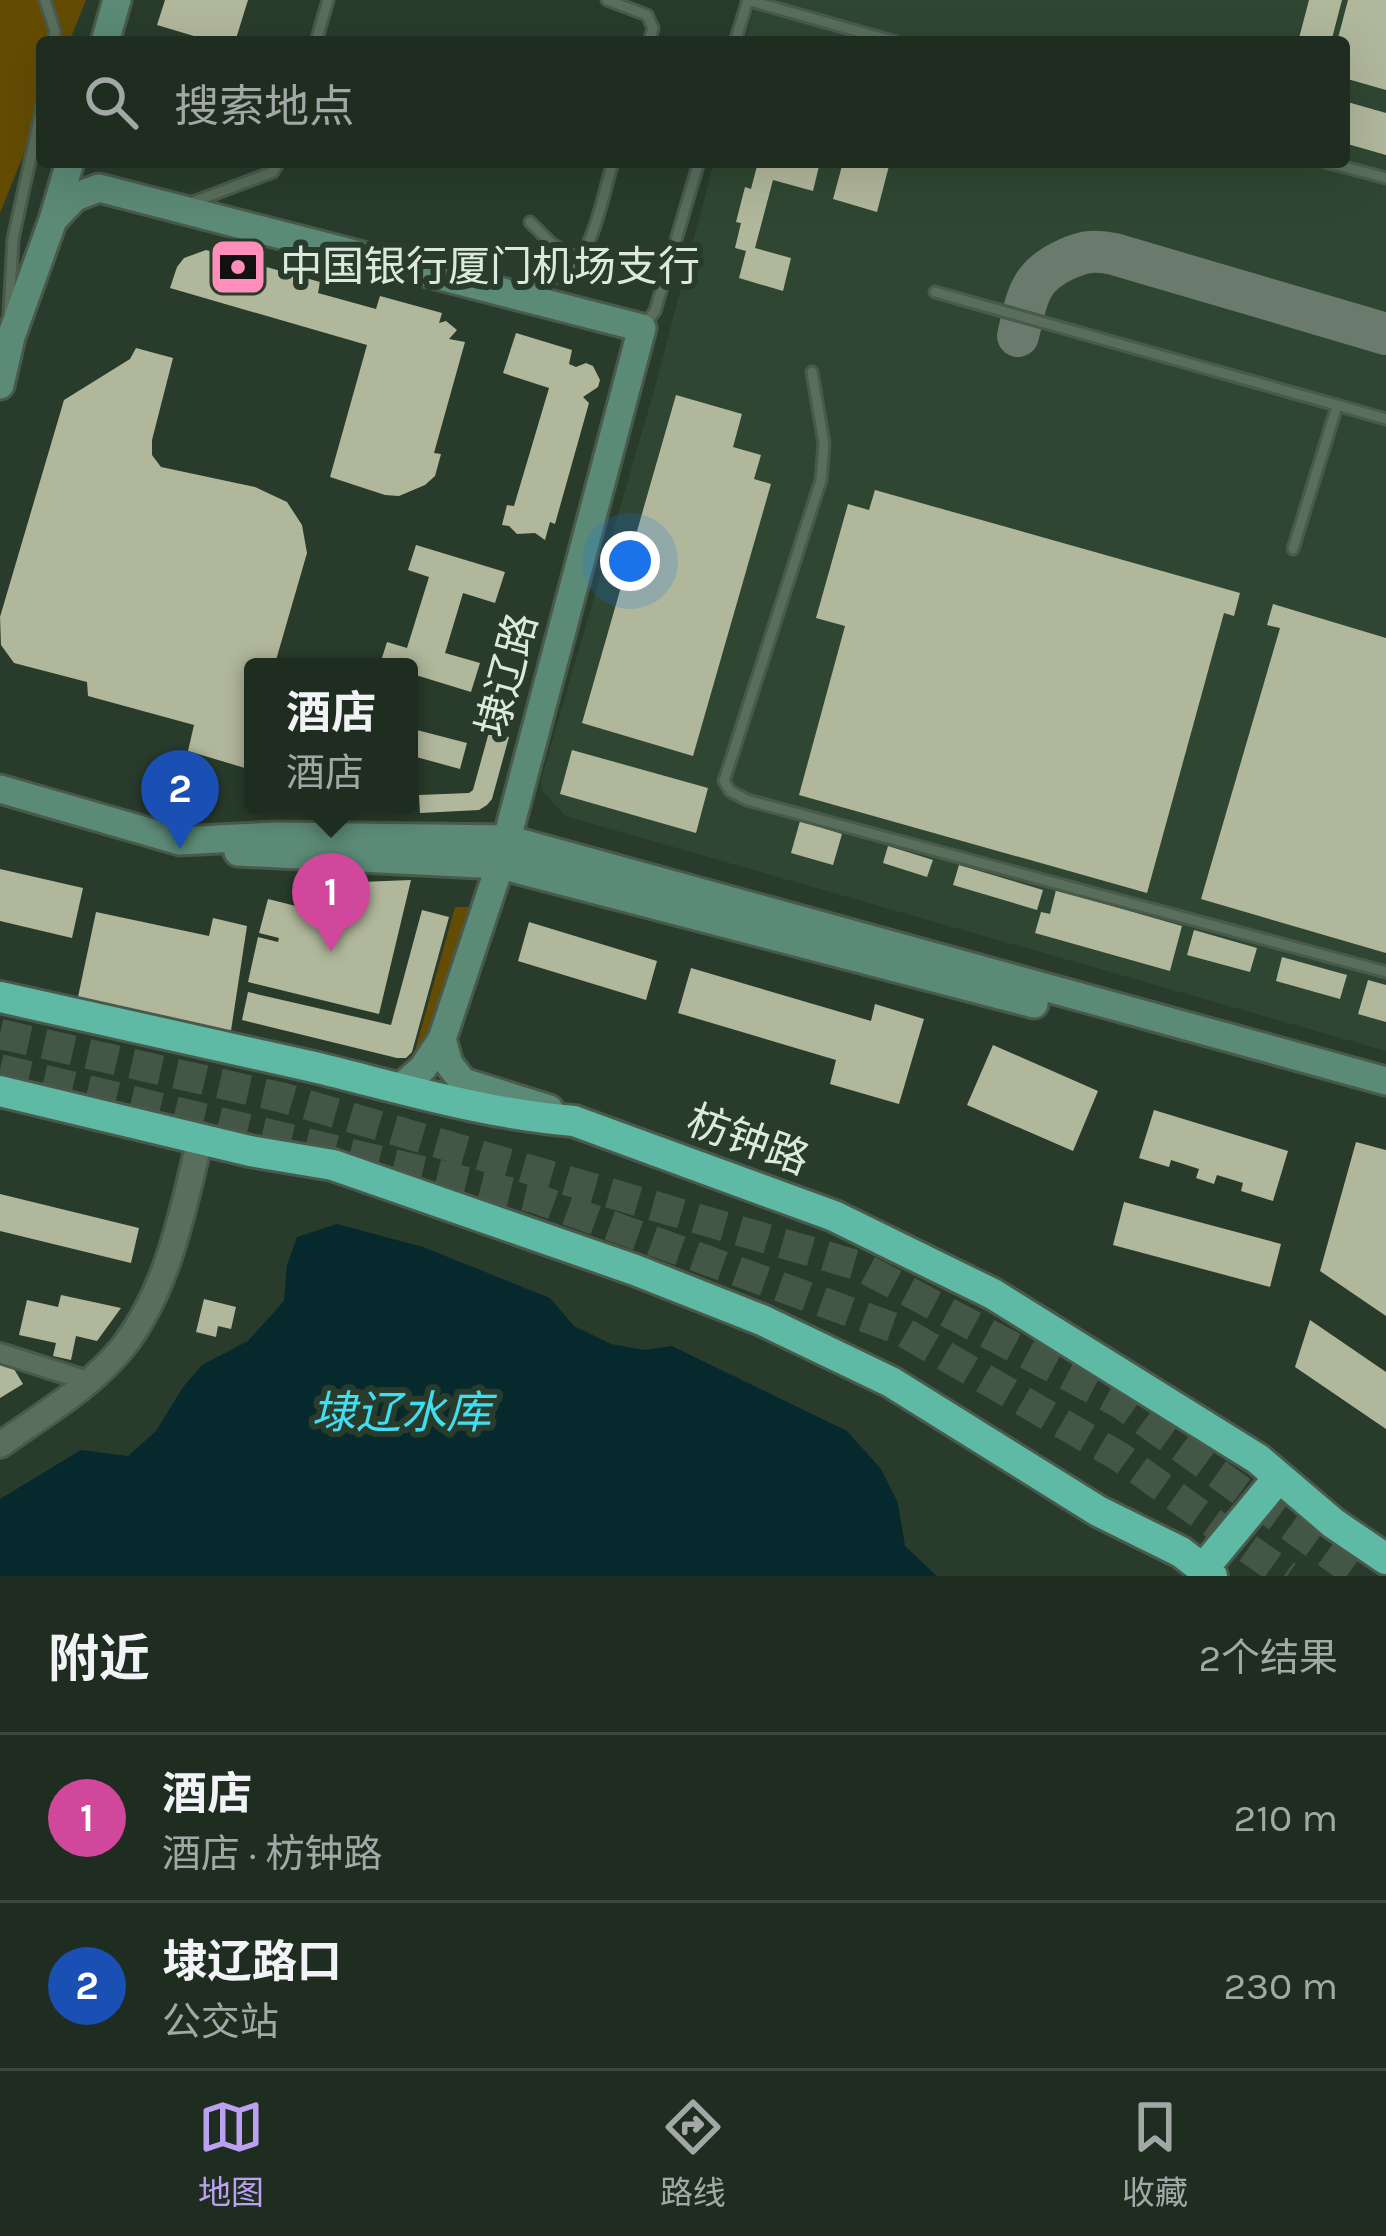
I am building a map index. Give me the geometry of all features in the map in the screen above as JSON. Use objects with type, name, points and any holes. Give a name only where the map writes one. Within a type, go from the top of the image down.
[{"type":"highway","name":"枋钟路","points":[[0,998],[490,1110],[574,1121],[834,1216],[993,1294],[1258,1459],[1333,1523],[1386,1559]]},
{"type":"highway","points":[[0,1091],[250,1151],[334,1165],[635,1270],[762,1320],[891,1382],[1098,1511],[1181,1552],[1203,1574],[1280,1477]]},
{"type":"main road","points":[[107,36],[117,0]]},
{"type":"main road","points":[[0,385],[5,333],[53,220],[68,168]]},
{"type":"main road","points":[[53,220],[75,197],[99,188],[642,328]]},
{"type":"main road","name":"埭辽路","points":[[442,1039],[503,852],[642,328]]},
{"type":"main road","points":[[0,789],[180,841],[275,836],[503,852],[1386,1082]]},
{"type":"main road","points":[[0,802],[180,849],[503,852],[1386,1097]]},
{"type":"main road","points":[[399,1088],[418,1074],[442,1039]]},
{"type":"main road","points":[[442,1039],[448,1064],[463,1082],[574,1121]]},
{"type":"street","points":[[0,1445],[88,1381],[123,1346],[145,1313],[176,1237],[200,1139]]},
{"type":"street","points":[[0,1353],[88,1381]]},
{"type":"lane","points":[[45,0],[54,36]]},
{"type":"lane","points":[[318,36],[328,0]]},
{"type":"lane","points":[[607,0],[647,15],[653,28],[651,36]]},
{"type":"lane","points":[[737,36],[747,0],[875,36]]},
{"type":"lane","points":[[837,36],[840,26]]},
{"type":"lane","points":[[5,333],[13,238],[36,133]]},
{"type":"lane","points":[[176,208],[275,168]]},
{"type":"lane","points":[[510,295],[564,273],[579,260],[611,168]]},
{"type":"lane","points":[[642,328],[655,311],[697,168]]},
{"type":"lane","points":[[1349,168],[1386,178]]},
{"type":"lane","points":[[530,222],[552,244],[579,260]]},
{"type":"lane","points":[[935,292],[1386,419]]},
{"type":"lane","points":[[812,373],[824,442],[821,480],[724,781],[730,791],[747,800],[1386,972]]},
{"type":"lane","points":[[1293,549],[1337,406]]},
{"type":"shaded area","points":[[0,0],[86,0],[71,36],[36,36],[36,124],[0,213]]},
{"type":"shaded area","points":[[756,0],[1386,0],[1386,1051],[565,816],[542,790],[541,780],[654,391],[712,168],[1350,168],[1350,36],[747,36]]},
{"type":"shaded area","points":[[455,907],[471,907],[471,918],[432,1042],[409,1072]]},
{"type":"water","name":"埭辽水库","points":[[337,1224],[423,1247],[550,1298],[574,1326],[611,1344],[645,1350],[672,1346],[847,1431],[881,1469],[898,1503],[905,1546],[937,1576],[0,1576],[0,1499],[81,1450],[128,1456],[156,1431],[202,1365],[248,1341],[284,1301],[287,1265],[297,1237]]},
{"type":"building","points":[[165,0],[248,0],[237,36],[194,36],[157,25]]},
{"type":"building","points":[[1309,0],[1342,0],[1333,36],[1300,36]]},
{"type":"building","points":[[1348,0],[1386,0],[1386,90],[1350,80],[1350,36],[1339,36]]},
{"type":"building","points":[[1350,103],[1386,113],[1386,155],[1350,145]]},
{"type":"building","points":[[756,168],[819,168],[813,191],[773,180],[755,248],[791,258],[783,291],[739,278],[746,251],[735,248],[741,223],[736,222],[745,187],[751,189]]},
{"type":"building","points":[[841,168],[888,168],[877,212],[833,199]]},
{"type":"building","points":[[206,250],[320,282],[318,293],[376,309],[380,296],[442,313],[439,323],[446,321],[457,330],[449,339],[465,342],[434,453],[441,454],[435,476],[399,496],[330,477],[367,345],[170,288],[184,258]]},
{"type":"building","points":[[516,333],[572,350],[569,364],[593,366],[600,380],[583,397],[589,403],[555,524],[550,522],[545,540],[502,525],[507,505],[514,506],[549,388],[503,373]]},
{"type":"building","points":[[136,348],[173,358],[152,440],[152,455],[161,467],[255,487],[287,502],[302,525],[307,553],[277,658],[244,658],[244,768],[188,751],[194,725],[88,696],[87,682],[14,663],[1,645],[0,617],[64,400],[130,359]]},
{"type":"building","points":[[676,395],[742,414],[733,447],[761,455],[754,479],[771,484],[693,756],[582,723]]},
{"type":"building","points":[[875,490],[1240,593],[1234,616],[1224,613],[1147,893],[799,795],[845,626],[816,618],[848,504],[869,510]]},
{"type":"building","points":[[416,545],[505,572],[495,603],[463,593],[445,653],[480,663],[471,692],[418,676],[418,658],[382,658],[387,642],[407,648],[429,577],[408,570]]},
{"type":"building","points":[[1273,604],[1386,638],[1386,953],[1201,899],[1280,628],[1267,625]]},
{"type":"building","points":[[418,730],[467,743],[460,769],[418,757]]},
{"type":"building","points":[[489,732],[509,737],[487,805],[479,810],[420,813],[419,795],[473,790]]},
{"type":"building","points":[[572,750],[708,788],[696,833],[560,794]]},
{"type":"building","points":[[800,821],[842,834],[833,865],[791,853]]},
{"type":"building","points":[[888,846],[933,860],[927,877],[883,863]]},
{"type":"building","points":[[959,865],[1043,890],[1037,910],[953,885]]},
{"type":"building","points":[[0,869],[83,888],[72,938],[0,921]]},
{"type":"building","points":[[411,880],[379,1014],[248,982],[258,937],[278,942],[279,938],[259,933],[268,899],[304,908],[310,884]]},
{"type":"building","points":[[1056,890],[1182,926],[1170,971],[1035,933],[1041,912],[1050,914]]},
{"type":"building","points":[[422,910],[449,917],[412,1052],[406,1058],[242,1020],[248,992],[391,1025]]},
{"type":"building","points":[[96,912],[209,936],[213,918],[247,926],[230,1037],[78,997]]},
{"type":"building","points":[[529,922],[657,961],[646,1000],[518,961]]},
{"type":"building","points":[[1194,930],[1257,948],[1250,972],[1187,955]]},
{"type":"building","points":[[1282,957],[1347,975],[1340,999],[1276,981]]},
{"type":"building","points":[[691,968],[871,1021],[875,1004],[924,1019],[899,1104],[830,1084],[836,1060],[678,1013]]},
{"type":"building","points":[[1368,980],[1386,985],[1386,1022],[1358,1014]]},
{"type":"building","points":[[993,1045],[1098,1091],[1073,1151],[967,1105]]},
{"type":"building","points":[[1154,1110],[1288,1151],[1273,1201],[1241,1191],[1243,1183],[1217,1175],[1214,1184],[1196,1178],[1199,1169],[1171,1160],[1169,1167],[1139,1158]]},
{"type":"building","points":[[1356,1142],[1386,1150],[1386,1316],[1320,1271]]},
{"type":"building","points":[[0,1194],[139,1228],[131,1263],[0,1231]]},
{"type":"building","points":[[1124,1202],[1281,1244],[1270,1287],[1113,1245]]},
{"type":"building","points":[[61,1295],[121,1308],[97,1341],[76,1336],[71,1360],[53,1356],[56,1343],[19,1335],[27,1300],[58,1307]]},
{"type":"building","points":[[204,1299],[236,1307],[231,1329],[218,1326],[216,1337],[196,1332]]},
{"type":"building","points":[[1310,1320],[1386,1372],[1386,1429],[1295,1367]]},
{"type":"building","points":[[8,1359],[23,1384],[0,1398],[0,1364]]},
{"type":"taxiway","points":[[1018,336],[1027,299],[1044,273],[1067,259],[1096,252],[1386,334]]},
{"type":"tunnel","points":[[0,1034],[284,1098],[860,1266],[1121,1404],[1359,1576]]},
{"type":"tunnel","points":[[0,1069],[534,1198],[900,1330],[1120,1457],[1287,1576]]},
{"type":"place","name":"中国银行厦门机场支行","points":[[238,267]]},
{"type":"place","name":"埭辽路口","points":[[180,849]]},
{"type":"place","name":"酒店","points":[[331,952]]}]
